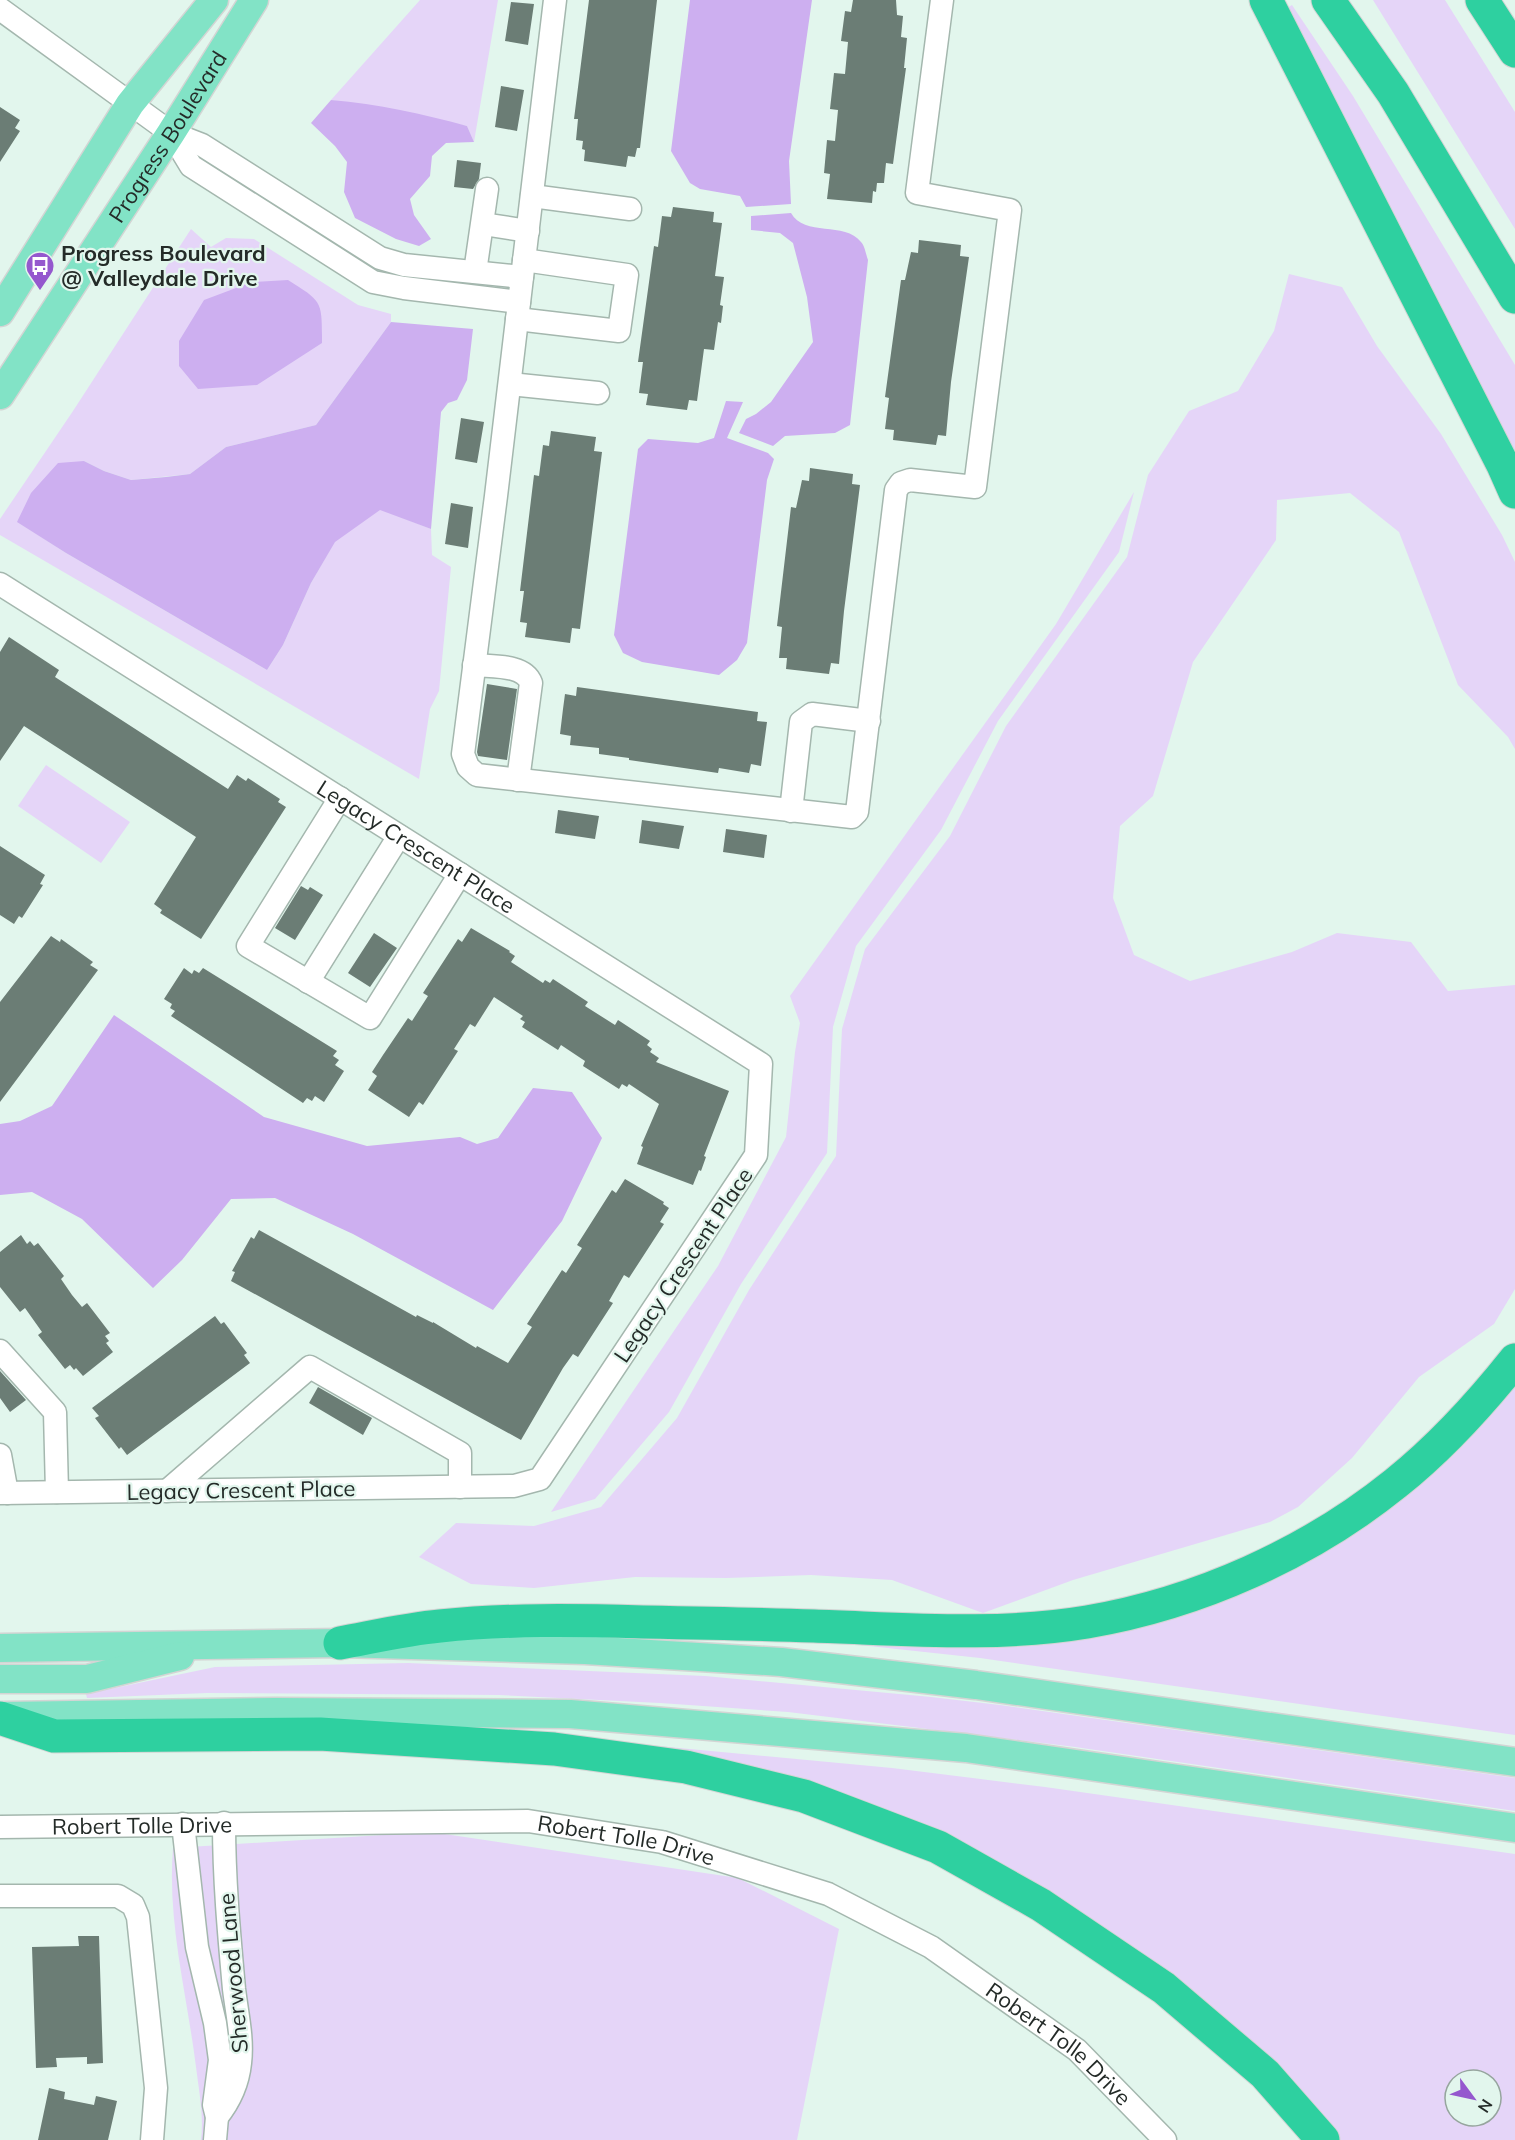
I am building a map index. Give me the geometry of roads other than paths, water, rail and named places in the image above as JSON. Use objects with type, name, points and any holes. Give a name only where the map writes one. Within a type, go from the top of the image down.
[{"type":"highway","points":[[1266,0],[1511,480]]},
{"type":"highway","points":[[1328,0],[1393,93],[1515,297]]},
{"type":"highway","points":[[1482,0],[1514,48]]},
{"type":"highway","points":[[340,1643],[438,1626],[539,1620],[984,1631],[1085,1622],[1156,1606],[1223,1583],[1285,1555],[1342,1522],[1396,1483],[1443,1440],[1484,1399],[1515,1360]]},
{"type":"highway","points":[[0,1717],[54,1736],[320,1734],[554,1749],[686,1767],[804,1796],[938,1848],[1041,1905],[1164,1988],[1265,2074],[1323,2140]]},
{"type":"main road","name":"Progress Boulevard","points":[[0,312],[130,104],[214,0]]},
{"type":"main road","name":"Progress Boulevard","points":[[0,394],[171,134],[254,0]]},
{"type":"main road","points":[[0,1648],[340,1643],[585,1650],[781,1662],[976,1685],[1515,1762]]},
{"type":"main road","points":[[0,1679],[87,1679],[228,1644]]},
{"type":"main road","points":[[0,1717],[276,1712],[570,1714],[966,1748],[1515,1828]]},
{"type":"street","points":[[555,0],[510,384],[463,754],[468,767],[477,775],[852,817],[857,812],[896,490],[902,483],[910,480],[975,487],[1010,210],[917,193],[942,0]]},
{"type":"street","points":[[0,9],[171,134],[202,145],[380,258],[404,265],[475,272],[523,268],[627,275],[619,331],[373,282],[191,166],[171,134]]},
{"type":"street","points":[[475,272],[487,189]]},
{"type":"street","points":[[532,196],[630,208]]},
{"type":"street","points":[[483,224],[528,231]]},
{"type":"street","points":[[510,384],[598,393]]},
{"type":"street","name":"Legacy Crescent Place","points":[[0,584],[761,1064],[756,1155],[540,1479],[514,1486],[3,1493]]},
{"type":"street","points":[[474,665],[516,670],[524,673],[531,683],[518,780]]},
{"type":"street","points":[[791,811],[801,722],[812,714],[868,721]]},
{"type":"street","points":[[340,798],[248,946],[370,1018],[460,874]]},
{"type":"street","points":[[308,982],[399,836]]},
{"type":"street","points":[[0,1351],[55,1412],[57,1492]]},
{"type":"street","points":[[167,1491],[310,1367],[460,1453],[460,1487]]},
{"type":"street","points":[[0,1455],[3,1493]]},
{"type":"street","name":"Robert Tolle Drive","points":[[0,1827],[528,1821],[662,1842],[828,1894],[930,1947],[1077,2050],[1165,2140]]},
{"type":"street","name":"Sherwood Lane","points":[[217,2117],[228,2104],[236,2083],[242,2044],[231,1950],[224,1857],[224,1823]]},
{"type":"street","name":"Sherwood Lane","points":[[183,1824],[197,1947],[218,2041],[220,2060],[214,2105],[217,2117],[215,2140]]},
{"type":"street","points":[[0,1896],[118,1896],[133,1905],[138,1917],[156,2088],[152,2140]]},
{"type":"place","name":"Progress Boulevard @ Valleydale Drive","points":[[40,292]]}]
